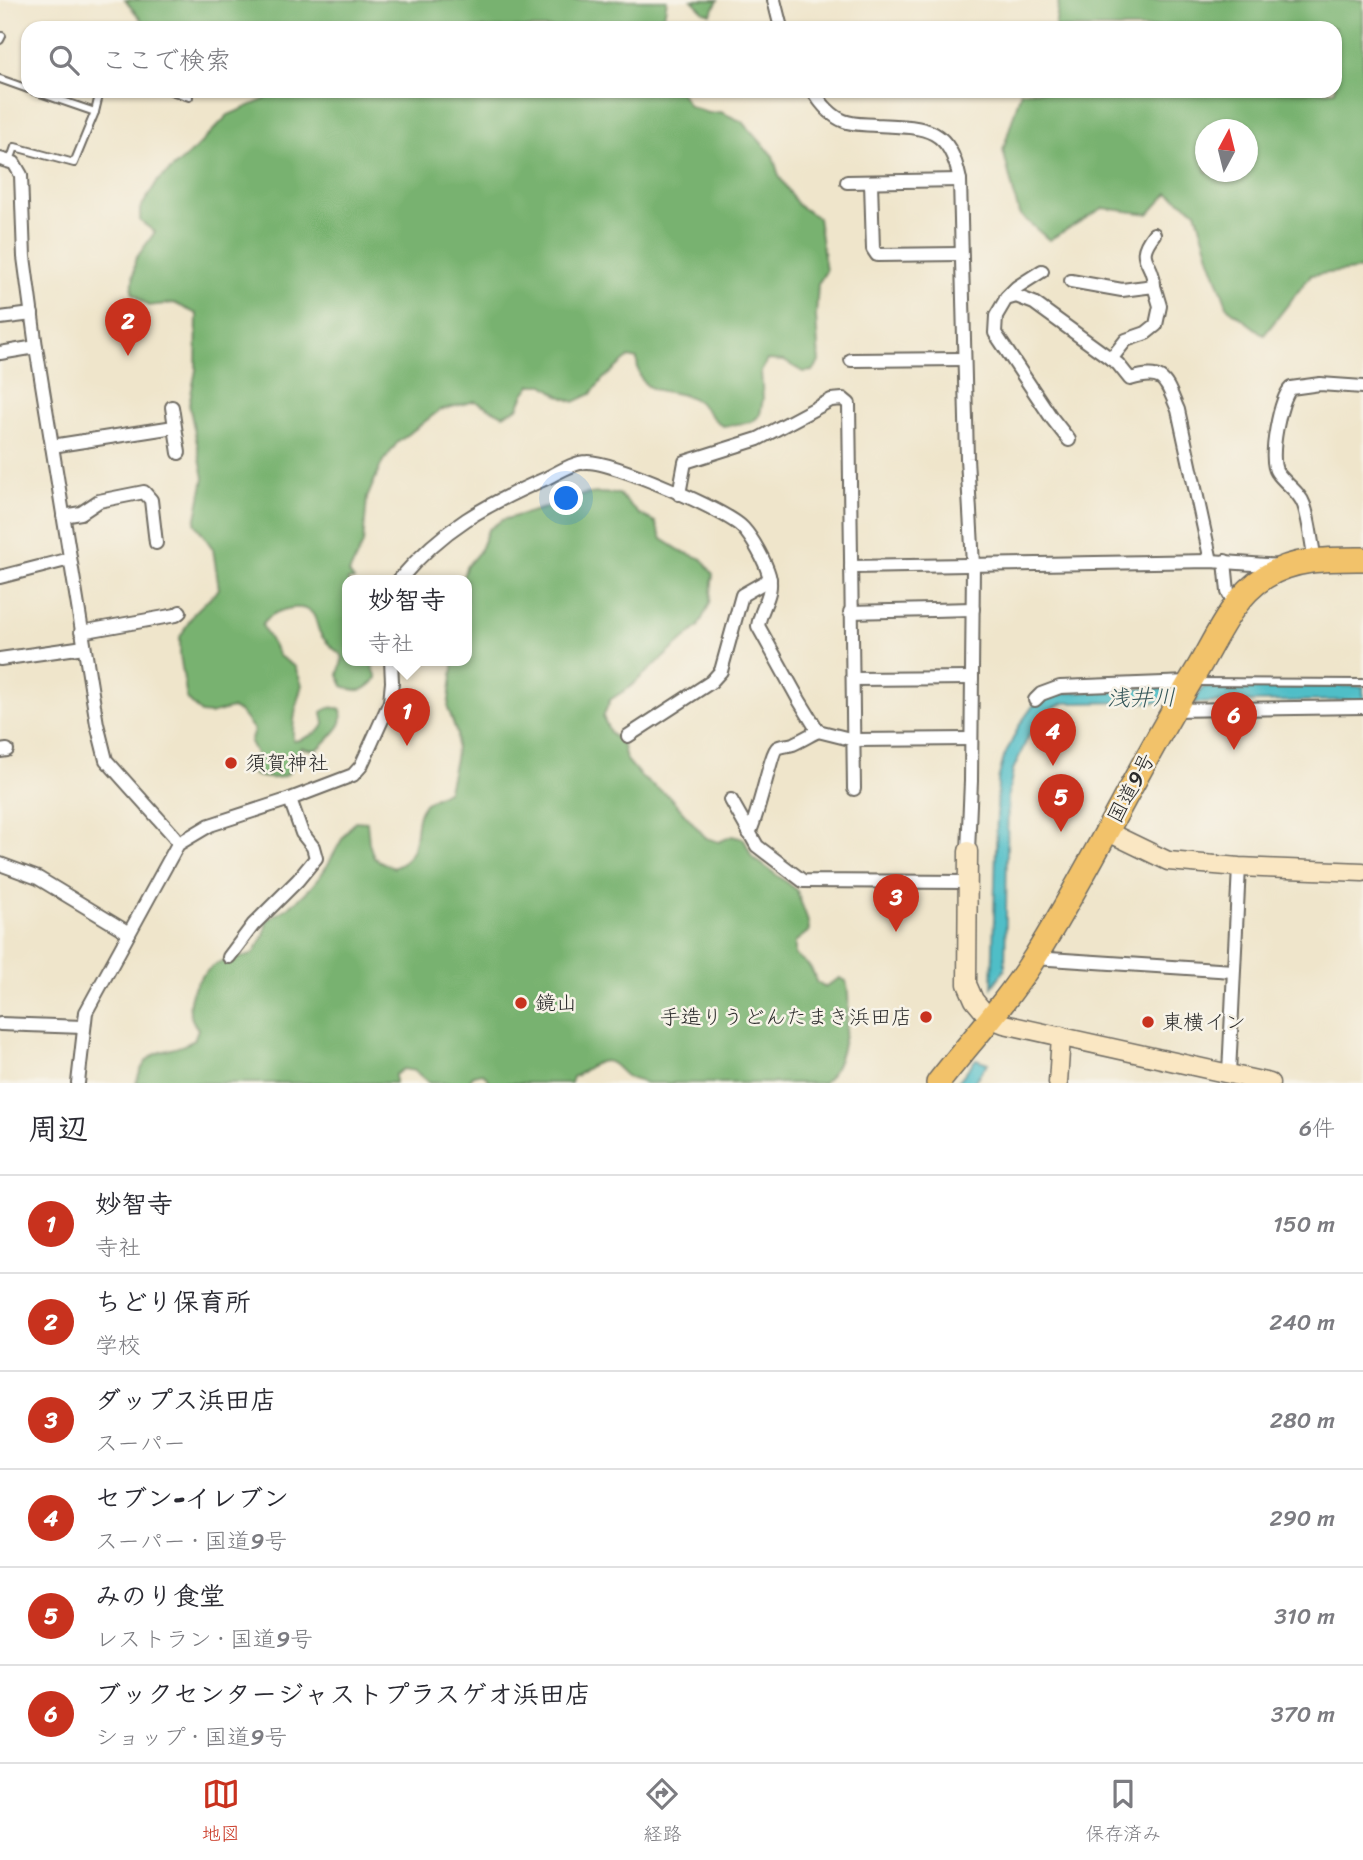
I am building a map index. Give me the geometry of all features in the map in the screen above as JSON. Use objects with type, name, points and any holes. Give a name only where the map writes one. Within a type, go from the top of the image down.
[{"type":"highway","name":"国道9号","points":[[937,1083],[1034,958],[1108,832],[1181,695],[1244,594],[1265,577],[1289,566],[1315,559],[1363,559]]},
{"type":"street","points":[[774,0],[780,21]]},
{"type":"street","points":[[818,98],[844,121],[915,128],[941,137],[952,150],[960,180],[973,565],[967,984],[974,1000],[989,1018],[1004,1024],[1270,1083]]},
{"type":"street","points":[[5,160],[14,163],[21,175],[23,257],[36,347],[81,632],[106,760],[174,836],[178,844]]},
{"type":"street","points":[[847,182],[960,180]]},
{"type":"street","points":[[871,182],[873,249],[877,255],[961,254]]},
{"type":"street","points":[[1111,359],[1126,340],[1146,333],[1156,325],[1160,306],[1153,275],[1143,254],[1144,246],[1154,234]]},
{"type":"street","points":[[1042,271],[1017,287],[1006,299],[996,316],[995,333],[1069,440]]},
{"type":"street","points":[[1071,281],[1122,290],[1154,286]]},
{"type":"street","points":[[1006,299],[1016,296],[1034,303],[1111,359],[1130,379],[1157,374],[1169,389],[1178,410],[1218,561],[1228,592],[1236,606]]},
{"type":"street","points":[[0,318],[32,314]]},
{"type":"street","points":[[0,353],[36,347]]},
{"type":"street","points":[[851,360],[964,359]]},
{"type":"street","points":[[1315,559],[1304,506],[1296,491],[1276,471],[1273,458],[1285,397],[1291,388],[1309,384],[1363,387]]},
{"type":"street","points":[[679,494],[685,462],[758,439],[831,400],[843,399],[849,404],[854,789]]},
{"type":"street","points":[[172,407],[179,453]]},
{"type":"street","points":[[52,446],[174,427]]},
{"type":"street","points":[[403,575],[418,556],[473,514],[516,491],[584,461],[623,469],[730,518],[743,528],[763,561],[770,579],[771,593],[762,610],[758,626],[818,731]]},
{"type":"street","points":[[63,516],[81,513],[99,501],[144,492],[151,500],[156,543]]},
{"type":"street","points":[[0,577],[70,559]]},
{"type":"street","points":[[851,567],[1218,561],[1289,566]]},
{"type":"street","points":[[628,736],[711,682],[721,671],[742,595],[770,579]]},
{"type":"street","points":[[850,612],[972,609]]},
{"type":"street","points":[[81,632],[176,615],[180,612]]},
{"type":"street","points":[[0,659],[84,647]]},
{"type":"street","points":[[78,1083],[86,1012],[178,844],[210,825],[346,779],[361,766],[390,702],[393,682],[392,666]]},
{"type":"street","points":[[853,679],[972,678]]},
{"type":"street","points":[[1035,700],[1041,694],[1060,687],[1363,707]]},
{"type":"street","points":[[748,833],[755,823],[763,798],[773,752],[780,747],[791,745],[818,731],[854,740],[971,739]]},
{"type":"street","points":[[229,957],[253,925],[316,858],[313,847],[302,833],[290,799]]},
{"type":"street","points":[[732,800],[748,833],[764,852],[807,883],[967,882]]},
{"type":"street","points":[[1108,832],[1168,861],[1363,872]]},
{"type":"street","points":[[0,864],[38,878],[129,933]]},
{"type":"street","points":[[1229,1073],[1240,867]]},
{"type":"street","points":[[1034,958],[1233,971]]},
{"type":"street","points":[[0,1024],[83,1027]]},
{"type":"street","points":[[1058,1083],[1061,1036]]},
{"type":"lane","points":[[0,79],[21,86]]},
{"type":"lane","points":[[54,98],[95,112]]},
{"type":"lane","points":[[5,160],[15,148],[74,163],[98,98]]},
{"type":"lane","points":[[1181,695],[1363,683]]},
{"type":"green space","points":[[125,0],[667,0],[663,21],[142,21]]},
{"type":"green space","points":[[692,0],[718,0],[711,14],[704,12]]},
{"type":"green space","points":[[1059,0],[1363,0],[1363,269],[1311,275],[1264,335],[1228,308],[1196,211],[1168,193],[1149,214],[1103,208],[1049,240],[1019,214],[1003,150],[1019,98],[1342,98],[1342,21],[1056,21]]},
{"type":"green space","points":[[684,98],[689,106],[708,113],[721,112],[743,122],[773,156],[779,176],[798,205],[818,218],[826,271],[818,284],[816,316],[819,362],[813,371],[803,372],[784,361],[767,360],[761,372],[763,399],[760,415],[752,422],[723,426],[694,399],[658,390],[643,382],[637,359],[629,357],[603,379],[591,394],[574,402],[544,385],[531,385],[518,408],[503,415],[475,401],[440,410],[397,443],[381,465],[367,498],[363,544],[350,575],[342,575],[342,656],[327,643],[314,616],[305,609],[284,610],[271,616],[262,625],[279,656],[295,667],[302,685],[295,713],[293,741],[320,730],[324,724],[322,712],[325,710],[336,708],[341,710],[342,714],[338,727],[322,746],[312,750],[301,747],[292,768],[278,778],[256,776],[251,771],[249,767],[257,756],[250,742],[254,730],[240,712],[232,708],[210,714],[201,713],[187,699],[180,637],[194,613],[219,589],[213,549],[195,523],[204,478],[189,404],[196,370],[197,314],[174,303],[148,306],[132,292],[135,260],[155,232],[140,221],[140,209],[157,182],[194,150],[228,115],[266,99]]},
{"type":"green space","points":[[619,494],[639,514],[655,522],[662,539],[681,551],[702,559],[713,574],[710,603],[698,627],[630,687],[610,700],[603,717],[611,734],[622,743],[626,759],[642,778],[670,797],[706,838],[719,842],[732,836],[744,839],[752,857],[797,890],[808,920],[809,931],[795,942],[795,955],[809,966],[816,982],[824,987],[840,978],[846,981],[848,990],[846,1026],[841,1051],[832,1074],[823,1083],[647,1083],[628,1077],[606,1061],[573,1077],[571,1083],[488,1083],[489,1080],[483,1073],[473,1075],[468,1083],[429,1083],[415,1071],[403,1069],[395,1075],[395,1083],[136,1083],[146,1061],[152,1056],[194,1040],[198,1029],[190,1012],[190,1003],[195,985],[201,977],[220,962],[253,954],[264,936],[267,920],[295,902],[311,887],[355,821],[367,822],[374,858],[393,868],[403,863],[410,855],[420,812],[426,803],[448,790],[455,759],[457,734],[448,708],[453,666],[472,666],[472,575],[464,575],[466,567],[479,552],[488,530],[502,520],[581,495]]},
{"type":"green space","points":[[342,661],[342,666],[372,666],[377,678],[362,690],[353,690],[343,686],[338,675]]},
{"type":"water","points":[[1363,686],[1363,700],[1194,703],[1203,687]]},
{"type":"water","name":"浅井川","points":[[1171,687],[1161,702],[1064,703],[1048,710],[1035,722],[1013,770],[1008,796],[1005,969],[992,987],[998,780],[1004,757],[1020,724],[1038,699],[1049,694]]},
{"type":"water","points":[[976,1059],[988,1063],[973,1083],[957,1083]]},
{"type":"place","name":"ちどり保育所","points":[[128,356]]},
{"type":"place","name":"妙智寺","points":[[407,746]]},
{"type":"place","name":"ブックセンタージャストプラスゲオ浜田店","points":[[1234,750]]},
{"type":"place","name":"須賀神社","points":[[231,763]]},
{"type":"place","name":"セブン-イレブン","points":[[1053,766]]},
{"type":"place","name":"みのり食堂","points":[[1061,832]]},
{"type":"place","name":"ダップス浜田店","points":[[896,932]]},
{"type":"place","name":"鏡山","points":[[521,1003]]},
{"type":"place","name":"手造りうどんたまき浜田店","points":[[926,1017]]},
{"type":"place","name":"東横イン","points":[[1148,1022]]}]
